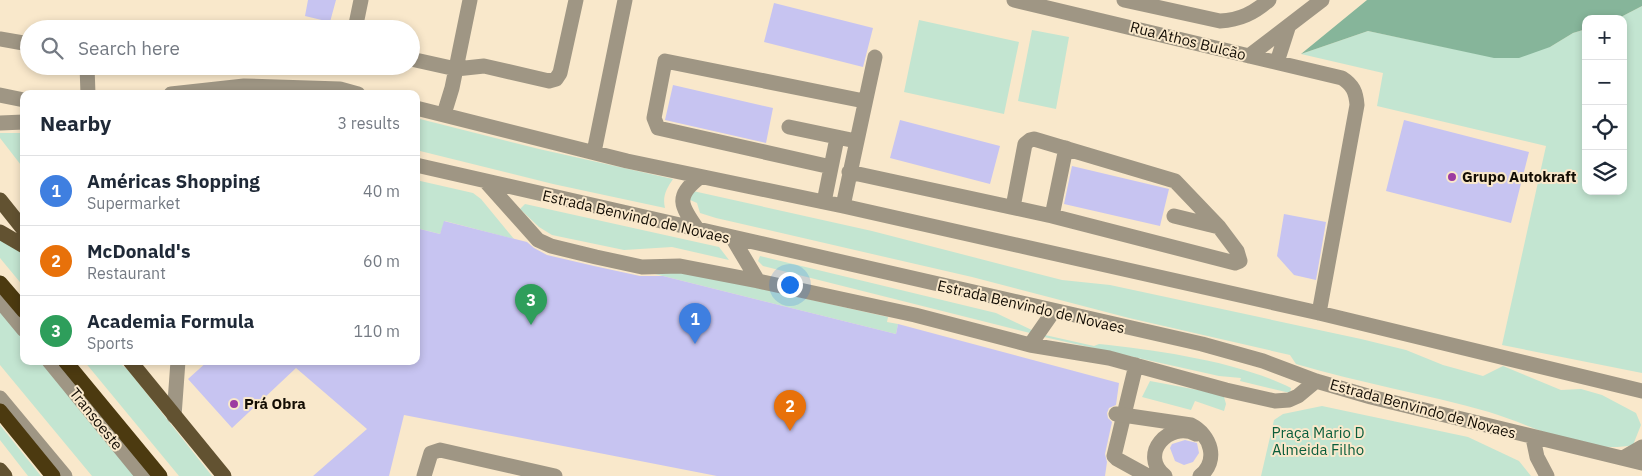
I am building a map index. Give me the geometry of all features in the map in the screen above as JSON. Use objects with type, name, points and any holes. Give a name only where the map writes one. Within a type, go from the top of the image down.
[{"type":"highway","points":[[0,283],[20,306]]},
{"type":"highway","points":[[68,365],[160,476]]},
{"type":"highway","points":[[0,411],[53,476]]},
{"type":"main road","points":[[0,200],[20,225]]},
{"type":"main road","points":[[0,232],[20,244]]},
{"type":"main road","points":[[123,365],[133,374],[144,379]]},
{"type":"main road","points":[[133,365],[224,476]]},
{"type":"main road","points":[[0,470],[5,476]]},
{"type":"street","points":[[356,20],[361,0]]},
{"type":"street","points":[[444,114],[456,69],[470,0]]},
{"type":"street","points":[[420,61],[456,69],[484,66],[549,81],[556,79],[560,73],[576,0]]},
{"type":"street","points":[[594,152],[625,0]]},
{"type":"street","name":"Rua Athos Bulcão","points":[[1014,0],[1070,6],[1249,56],[1342,78],[1351,84],[1356,93],[1357,105],[1319,313]]},
{"type":"street","points":[[1124,0],[1220,21],[1234,20],[1247,16],[1270,0]]},
{"type":"street","points":[[1249,56],[1288,28],[1322,0]]},
{"type":"street","points":[[1277,62],[1288,28]]},
{"type":"street","points":[[0,39],[20,42]]},
{"type":"street","points":[[843,206],[864,100],[875,57]]},
{"type":"street","points":[[831,167],[658,128],[654,118],[665,61],[864,100]]},
{"type":"street","points":[[87,75],[88,90]]},
{"type":"street","points":[[208,90],[244,86],[344,90]]},
{"type":"street","points":[[0,95],[20,99]]},
{"type":"street","points":[[420,109],[700,177],[843,206],[1319,313],[1642,391]]},
{"type":"street","points":[[0,122],[20,122]]},
{"type":"street","points":[[789,127],[856,141]]},
{"type":"street","points":[[824,202],[837,138]]},
{"type":"street","points":[[850,172],[1052,216],[1239,263],[1240,255],[1218,227],[1175,180],[1034,140],[1027,141],[1013,207]]},
{"type":"street","points":[[1052,216],[1066,148]]},
{"type":"street","name":"Estrada Benvindo de Novaes","points":[[420,166],[1053,312],[1202,344],[1263,361],[1316,381],[1371,397],[1533,438],[1642,463]]},
{"type":"street","points":[[698,230],[686,214],[682,204],[682,195],[687,187],[700,177]]},
{"type":"street","points":[[487,183],[538,240],[551,246],[642,267],[680,266],[758,281],[957,325],[1030,344],[1110,358],[1226,390],[1275,401],[1289,400],[1298,396],[1316,381]]},
{"type":"street","points":[[1174,216],[1218,227]]},
{"type":"street","points":[[733,239],[758,281]]},
{"type":"street","points":[[0,301],[20,325]]},
{"type":"street","points":[[1030,344],[1053,312]]},
{"type":"street","name":"Transoeste","points":[[52,365],[142,476]]},
{"type":"street","points":[[174,416],[178,365]]},
{"type":"street","points":[[1136,365],[1114,456],[1117,460],[1148,476]]},
{"type":"street","points":[[1625,387],[1642,403]]},
{"type":"street","points":[[0,398],[65,476]]},
{"type":"street","points":[[1116,414],[1192,425],[1206,436],[1211,445],[1210,464],[1200,476]]},
{"type":"street","points":[[1165,476],[1156,465],[1154,455],[1156,446],[1164,436],[1182,430],[1200,436],[1210,452],[1211,461],[1206,476]]},
{"type":"street","points":[[1533,438],[1537,457],[1547,476]]},
{"type":"street","points":[[1623,458],[1642,447]]},
{"type":"street","points":[[424,476],[431,453],[440,450],[555,476]]},
{"type":"green space","points":[[1367,0],[1642,0],[1642,6],[1625,15],[1582,15],[1582,30],[1573,33],[1550,47],[1519,58],[1494,58],[1368,31],[1301,54]]},
{"type":"green space","points":[[1642,6],[1642,373],[1502,345],[1546,146],[1377,106],[1383,73],[1301,54],[1368,31],[1469,52],[1550,47],[1573,33],[1582,30],[1582,195],[1627,195],[1627,15],[1625,15]]},
{"type":"green space","points":[[919,20],[1019,42],[1004,114],[904,92]]},
{"type":"green space","points":[[1032,30],[1069,37],[1056,109],[1018,101]]},
{"type":"green space","points":[[420,119],[539,149],[673,179],[665,196],[665,208],[553,184],[420,151]]},
{"type":"green space","points":[[0,133],[20,133],[20,164],[0,138]]},
{"type":"green space","points":[[420,181],[473,193],[481,199],[514,239],[445,221],[440,234],[420,229]]},
{"type":"green space","points":[[693,191],[872,231],[1062,280],[1110,285],[1361,339],[1406,350],[1443,365],[1483,376],[1503,366],[1561,390],[1581,389],[1602,395],[1636,413],[1641,425],[1633,445],[1615,447],[1578,443],[1489,412],[1296,364],[1290,355],[1129,318],[972,277],[716,218],[700,213],[697,203],[688,199]]},
{"type":"green space","points":[[525,204],[719,247],[729,260],[672,247],[624,250],[552,235],[539,227],[520,209]]},
{"type":"green space","points":[[0,239],[20,251],[20,282],[0,258]]},
{"type":"green space","points":[[760,256],[996,313],[1036,332],[1034,334],[763,266],[758,261]]},
{"type":"green space","points":[[668,268],[888,317],[887,322],[898,324],[896,334],[643,271]]},
{"type":"green space","points":[[0,311],[20,335],[20,365],[44,365],[135,476],[92,476],[0,365]]},
{"type":"green space","points":[[1045,335],[1094,346],[1099,344],[1198,358],[1248,371],[1270,379],[1291,388],[1290,393],[1240,381],[1241,378],[1219,376],[1044,337]]},
{"type":"green space","points":[[87,365],[122,365],[128,370],[212,476],[179,476]]},
{"type":"green space","points":[[1150,381],[1214,393],[1224,397],[1226,404],[1224,411],[1195,401],[1191,410],[1142,397]]},
{"type":"green space","name":"Praça Mario D Almeida Filho","points":[[1322,406],[1468,437],[1519,461],[1531,476],[1261,476],[1274,420],[1283,414]]},
{"type":"green space","points":[[0,425],[41,476],[28,476],[0,440]]},
{"type":"building","points":[[308,0],[336,0],[331,20],[305,16]]},
{"type":"building","points":[[774,3],[873,28],[863,67],[764,42]]},
{"type":"building","points":[[673,85],[773,108],[766,143],[665,120]]},
{"type":"building","points":[[900,120],[1000,146],[990,184],[890,158]]},
{"type":"building","points":[[1404,120],[1529,152],[1511,223],[1386,191]]},
{"type":"building","points":[[1072,166],[1169,189],[1160,226],[1064,204]]},
{"type":"building","points":[[1284,214],[1326,222],[1316,280],[1294,275],[1277,256]]},
{"type":"building","points":[[444,221],[527,242],[547,255],[640,276],[663,276],[896,334],[898,324],[1119,383],[1116,405],[1109,408],[1107,413],[1108,418],[1112,422],[1105,454],[1107,462],[1105,476],[717,476],[404,415],[389,476],[313,476],[367,429],[296,368],[232,428],[188,379],[204,365],[420,365],[420,229],[440,234]]},
{"type":"building","points":[[1185,440],[1197,443],[1199,453],[1193,462],[1184,465],[1175,461],[1170,448],[1172,444]]},
{"type":"place","name":"Grupo Autokraft","points":[[1452,177]]},
{"type":"place","name":"Academia Formula","points":[[531,325]]},
{"type":"place","name":"Américas Shopping","points":[[695,344]]},
{"type":"place","name":"Prá Obra","points":[[234,404]]},
{"type":"place","name":"McDonald's","points":[[790,431]]}]
